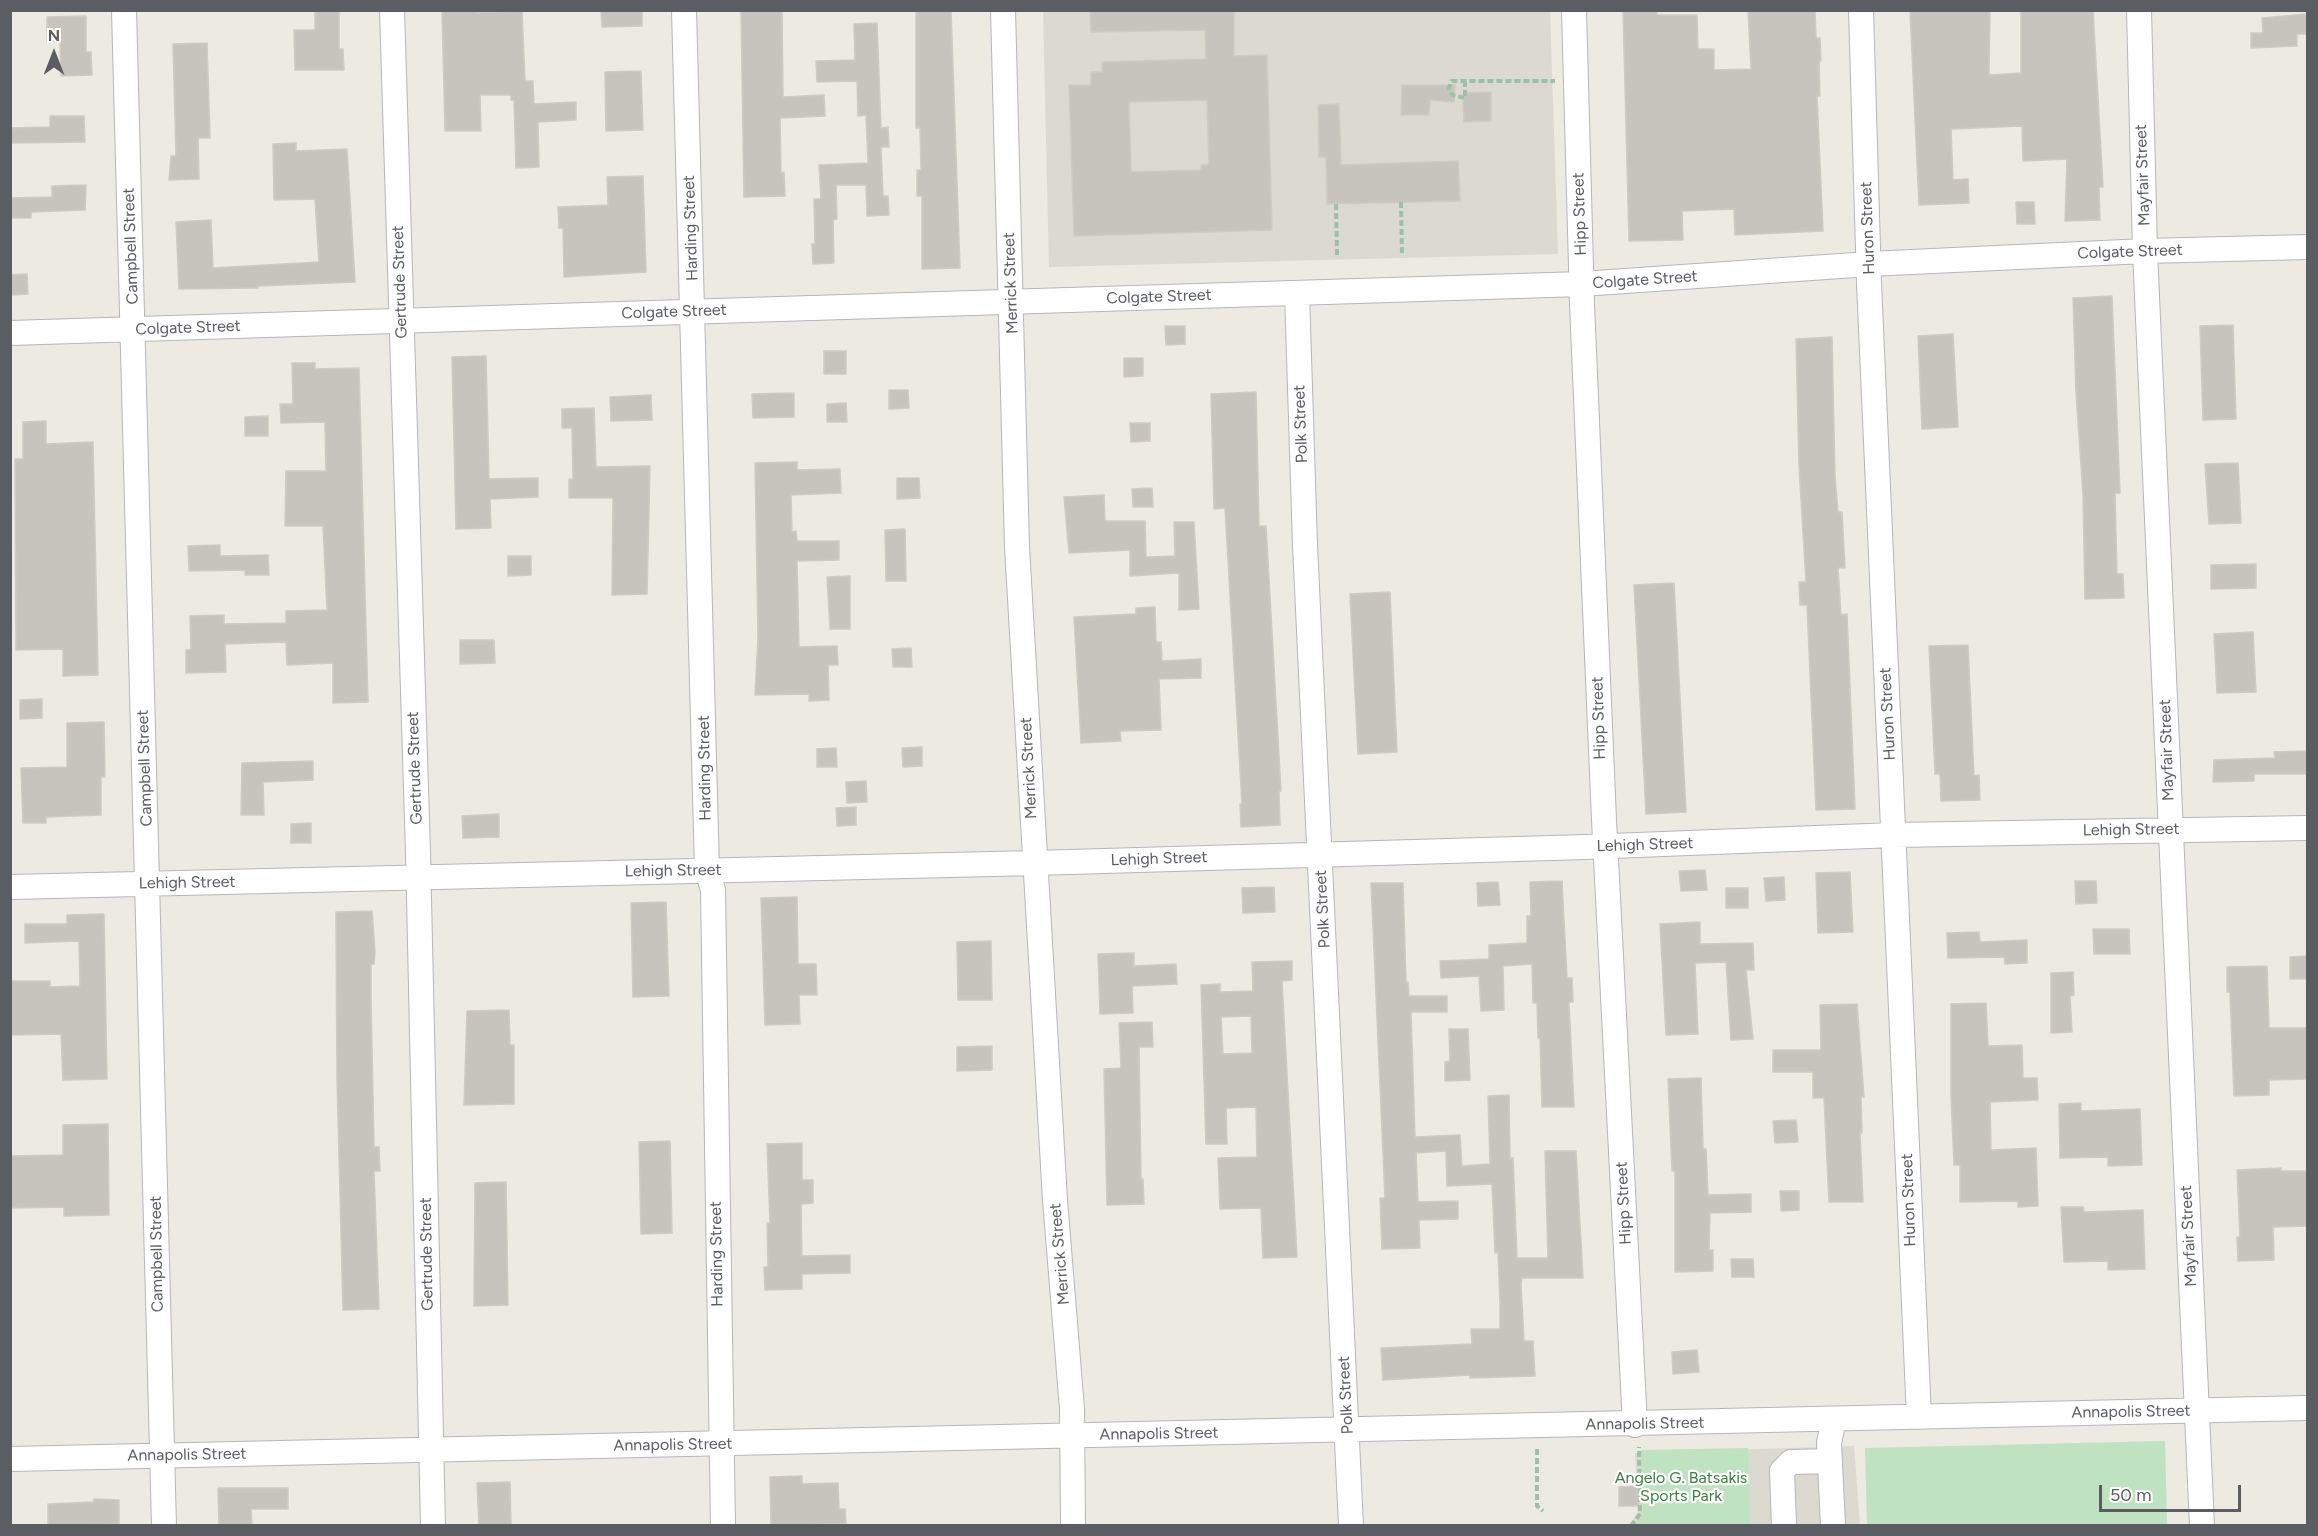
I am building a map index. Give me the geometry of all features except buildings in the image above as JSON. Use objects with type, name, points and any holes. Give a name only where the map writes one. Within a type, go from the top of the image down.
[{"type":"street","name":"Campbell Street","points":[[124,10],[164,1526]]},
{"type":"street","name":"Gertrude Street","points":[[392,10],[418,877],[433,1526]]},
{"type":"street","name":"Harding Street","points":[[684,10],[707,870],[713,890],[723,1526]]},
{"type":"street","name":"Merrick Street","points":[[1003,10],[1017,547],[1072,1434],[1073,1526]]},
{"type":"street","name":"Hipp Street","points":[[1574,10],[1582,284],[1605,847],[1637,1436]]},
{"type":"street","name":"Huron Street","points":[[1861,10],[1869,264],[1919,1417]]},
{"type":"street","name":"Mayfair Street","points":[[2139,10],[2145,251],[2202,1526]]},
{"type":"street","name":"Colgate Street","points":[[10,333],[1582,284],[1869,264],[2145,251],[2307,247]]},
{"type":"street","name":"Polk Street","points":[[1297,293],[1351,1526]]},
{"type":"street","name":"Lehigh Street","points":[[10,887],[1035,863],[1605,847],[1894,835],[2307,828]]},
{"type":"street","name":"Annapolis Street","points":[[10,1459],[1072,1434],[1348,1431],[1637,1436],[1834,1420],[2307,1408]]},
{"type":"street","points":[[1833,1526],[1829,1443],[1834,1420]]},
{"type":"street","points":[[1784,1526],[1782,1471],[1791,1462],[1830,1461]]},
{"type":"path","points":[[1465,81],[1466,98],[1452,95],[1450,83],[1465,81],[1556,81]]},
{"type":"path","points":[[1401,202],[1402,255]]},
{"type":"path","points":[[1336,204],[1337,257]]},
{"type":"path","points":[[1631,1526],[1640,1515],[1637,1436]]},
{"type":"path","points":[[1537,1449],[1537,1506],[1543,1511]]},
{"type":"shaded area","points":[[1043,11],[1550,11],[1558,254],[1049,267]]},
{"type":"shaded area","points":[[1854,1446],[1860,1525],[1628,1526],[1638,1513],[1635,1453]]},
{"type":"green space","points":[[2165,1441],[2167,1525],[1867,1525],[1865,1448]]},
{"type":"green space","name":"Angelo G. Batsakis Sports Park","points":[[1748,1448],[1750,1525],[1635,1525],[1643,1515],[1641,1450]]}]
